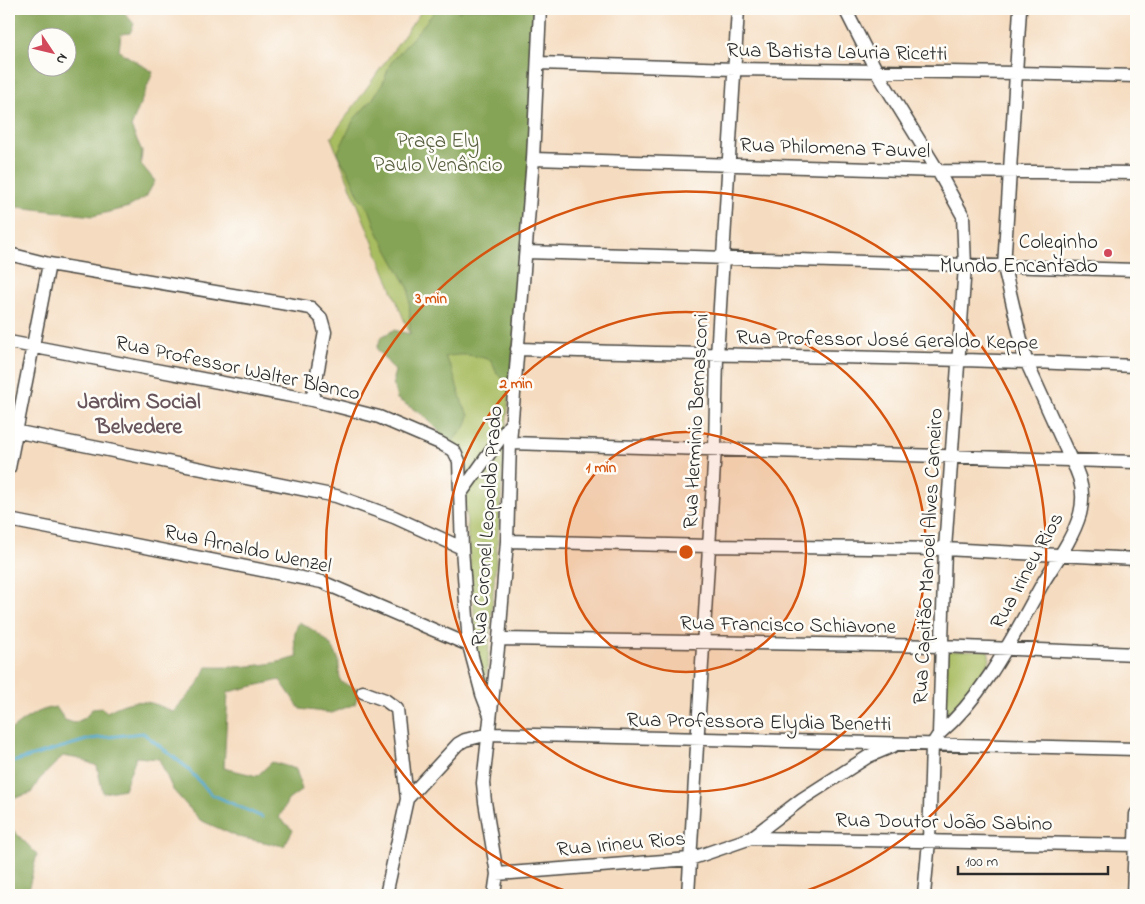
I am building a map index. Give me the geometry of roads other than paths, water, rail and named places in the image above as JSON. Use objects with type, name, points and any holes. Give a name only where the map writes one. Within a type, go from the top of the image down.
[{"type":"street","name":"Rua Coronel Leopoldo Prado","points":[[494,895],[497,874],[483,783],[490,734],[507,541],[510,443],[533,159],[540,9]]},
{"type":"street","name":"Rua Herminio Bernasconi","points":[[688,895],[715,448],[717,356],[738,9]]},
{"type":"street","points":[[845,9],[877,72],[938,171]]},
{"type":"street","points":[[1004,267],[1020,9]]},
{"type":"street","name":"Rua Batista Lauria Ricetti","points":[[538,63],[735,69],[1136,76]]},
{"type":"street","name":"Rua Philomena Fauvel","points":[[533,159],[938,171],[1136,173]]},
{"type":"street","name":"Rua Capitão Manoel Alves Carneiro","points":[[924,895],[936,739],[951,456],[966,266],[963,216],[938,171]]},
{"type":"street","points":[[526,252],[1136,270]]},
{"type":"street","points":[[9,254],[49,264],[311,308],[321,318],[325,332],[312,400]]},
{"type":"street","points":[[9,468],[12,431],[49,264]]},
{"type":"street","name":"Rua Irineu Rios","points":[[936,739],[956,720],[976,694],[1006,648],[1076,526],[1082,498],[1081,480],[1026,361],[1004,267]]},
{"type":"street","name":"Rua Professor Walter Blanco","points":[[9,342],[312,400],[379,417],[454,451],[459,461],[461,494]]},
{"type":"street","name":"Rua Professor José Geraldo Keppe","points":[[517,349],[717,356],[1026,361],[1136,366]]},
{"type":"street","points":[[491,718],[482,694],[469,645],[462,548],[461,494],[512,422]]},
{"type":"street","points":[[12,431],[336,496],[394,516],[462,548]]},
{"type":"street","points":[[510,443],[1136,462]]},
{"type":"street","name":"Rua Arnaldo Wenzel","points":[[9,520],[322,582],[469,645]]},
{"type":"street","points":[[507,541],[945,549],[1136,559]]},
{"type":"street","name":"Rua Francisco Schiavone","points":[[499,639],[941,646],[1136,654]]},
{"type":"street","points":[[363,692],[385,700],[397,710],[407,799],[386,895]]},
{"type":"street","name":"Rua Professora Elydia Benetti","points":[[407,799],[458,744],[465,740],[490,734],[897,744],[936,739],[1136,749]]},
{"type":"street","name":"Rua Irineu Rios","points":[[497,874],[690,860],[751,838],[802,800],[869,756],[897,744]]},
{"type":"street","points":[[1133,895],[1136,814]]},
{"type":"street","name":"Rua Doutor João Sabino","points":[[751,838],[1135,845]]},
{"type":"waterway","points":[[9,763],[90,739],[143,733],[185,766],[211,794],[262,817]]},
{"type":"place","name":"Coleginho Mundo Encantado","points":[[1108,253]]},
{"type":"district","name":"Jardim Social Belvedere","points":[[139,412]]},
{"type":"park label","name":"Praça Ely Paulo Venâncio","points":[[438,152]]}]
